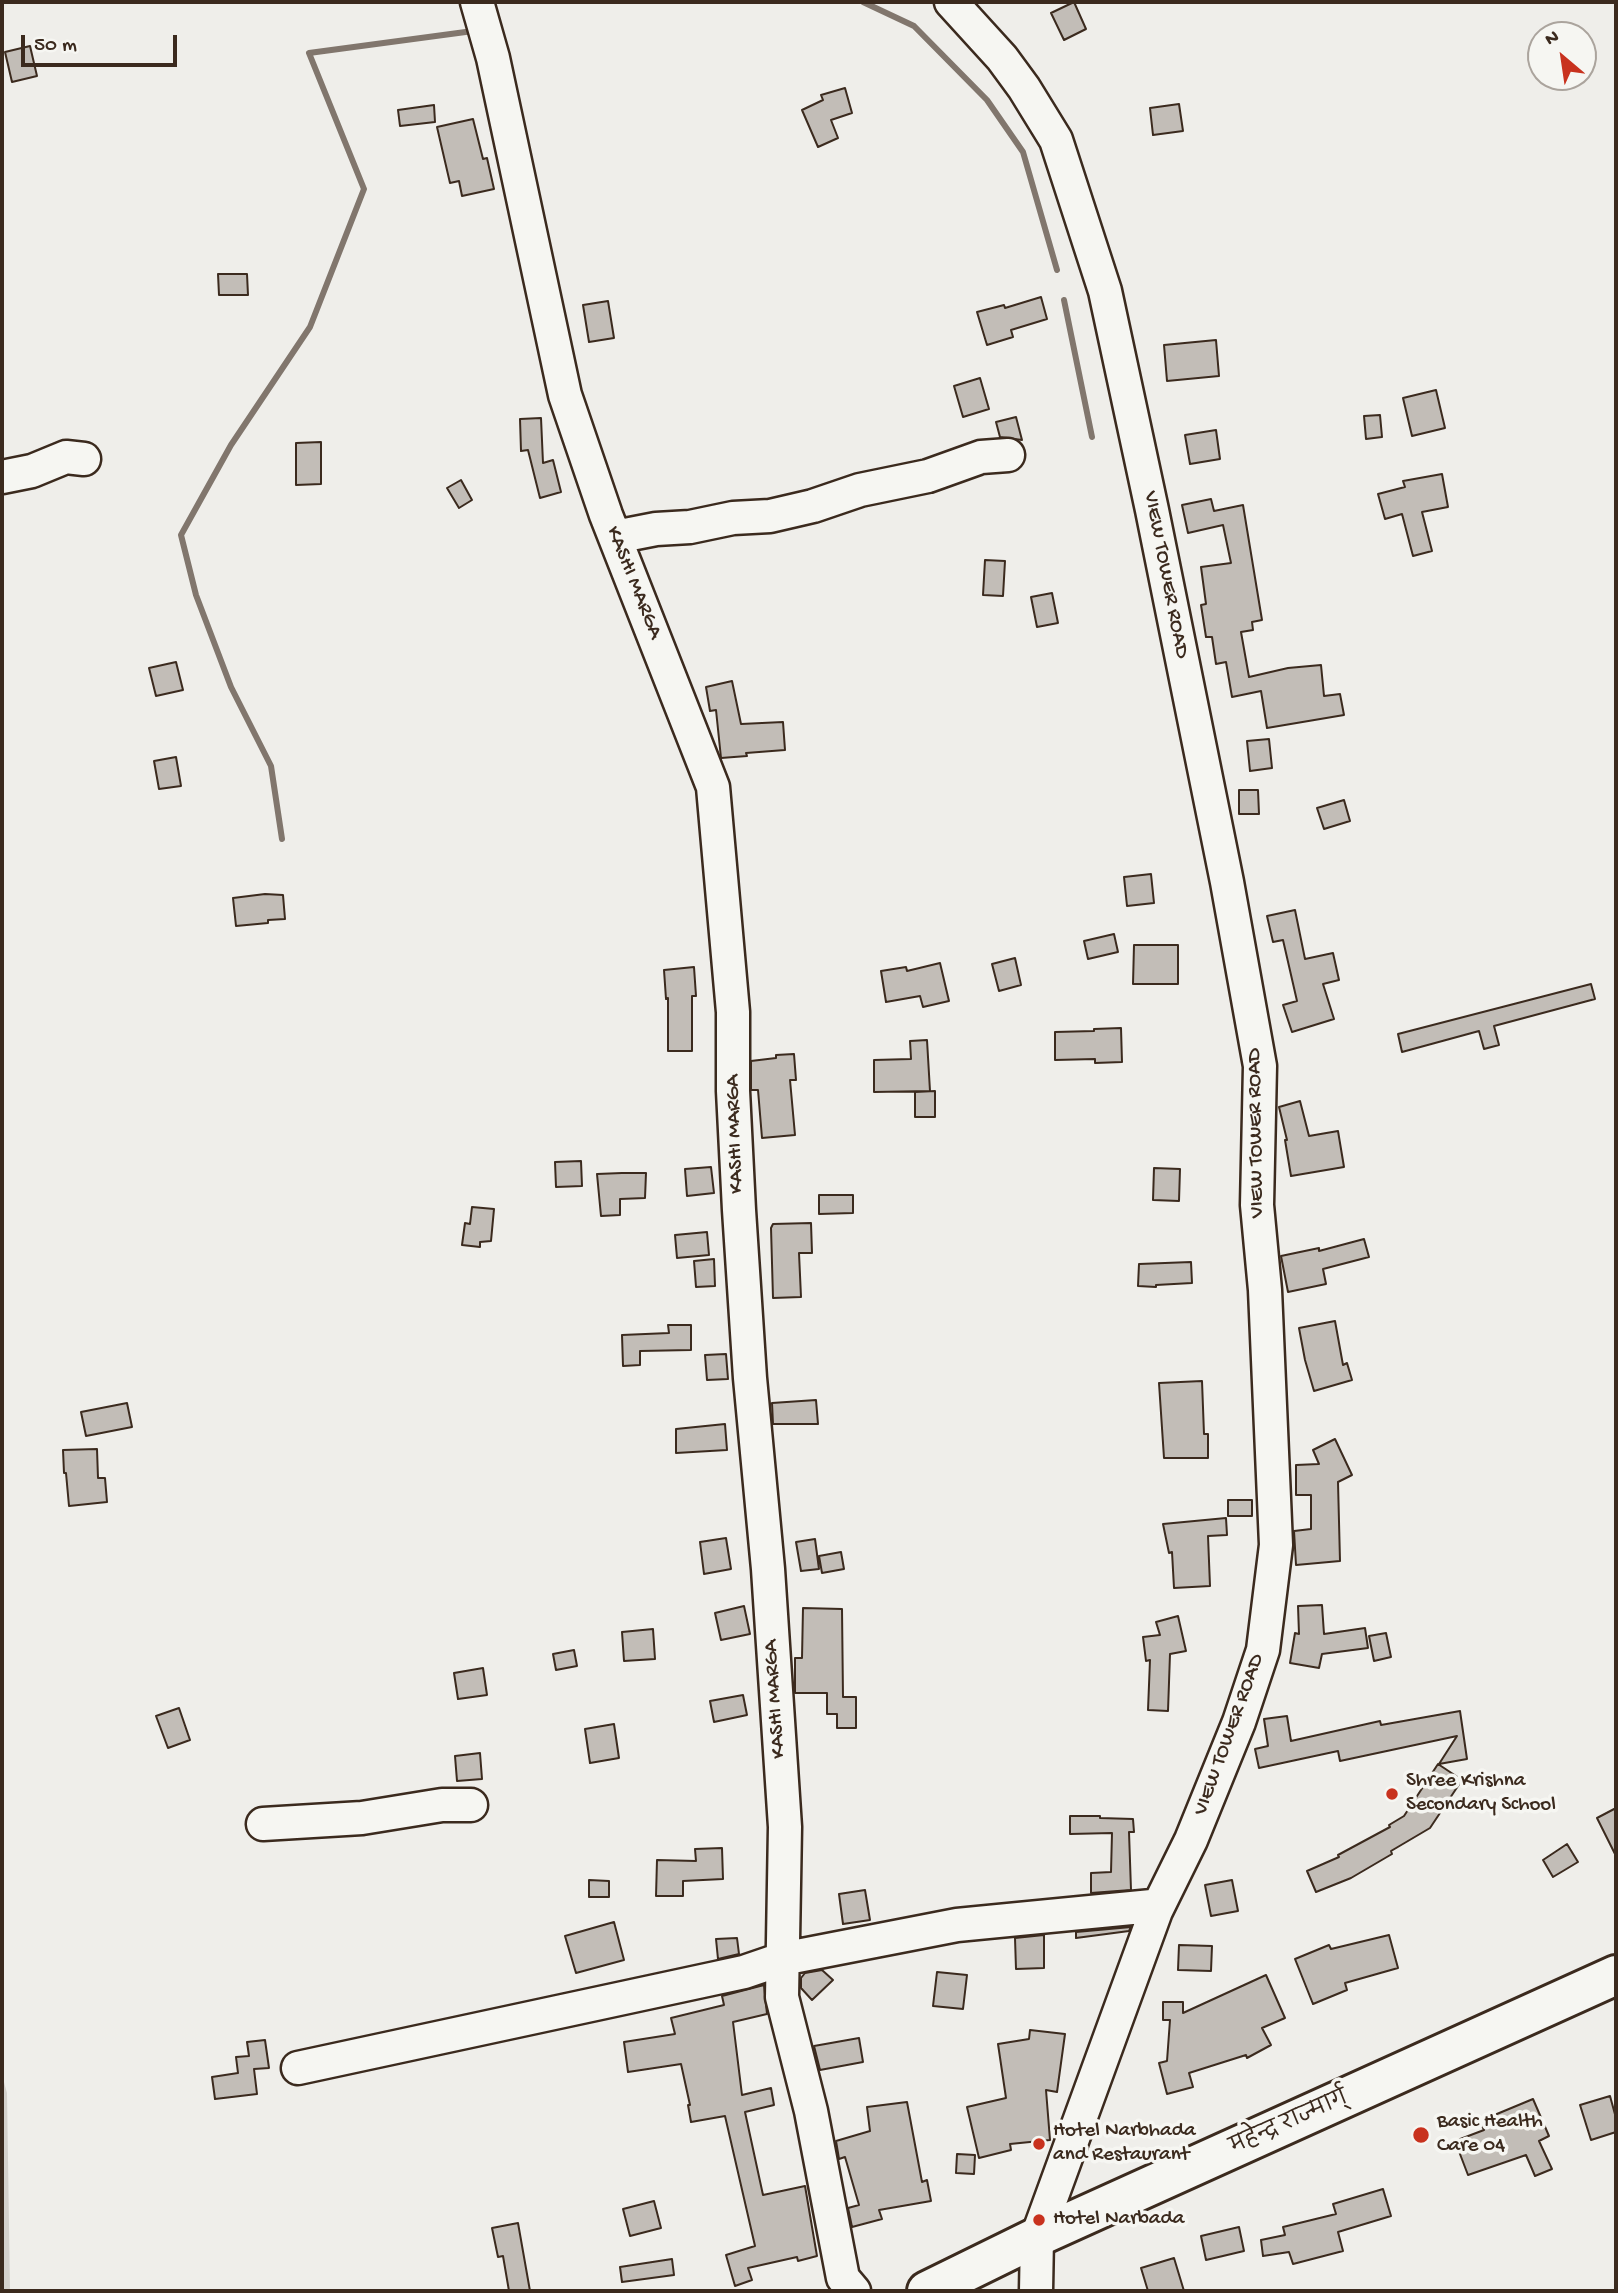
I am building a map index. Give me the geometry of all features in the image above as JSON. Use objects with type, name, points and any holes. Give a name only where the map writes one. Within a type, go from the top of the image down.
[{"type":"highway","name":"महेन्द्र राज्मार्ग्","points":[[927,2291],[1037,2238],[1616,1975]]},
{"type":"street","name":"KASHI MARGA","points":[[477,2],[493,58],[565,395],[615,537],[713,787],[733,1012],[733,1091],[739,1210],[750,1378],[768,1569],[785,1828],[782,1997],[811,2111],[843,2278],[854,2291]]},
{"type":"street","name":"VIEW TOWER ROAD","points":[[951,2],[1002,58],[1056,140],[1105,291],[1150,496],[1229,894],[1260,1066],[1257,1205],[1265,1290],[1276,1545],[1263,1650],[1239,1722],[1191,1840],[1156,1911],[1037,2238],[1036,2291]]},
{"type":"street","points":[[615,537],[781,513],[813,506],[860,490],[928,477],[981,457],[1008,455]]},
{"type":"street","points":[[2,477],[32,471],[66,457],[84,459]]},
{"type":"street","points":[[263,1824],[362,1818],[442,1805],[471,1805]]},
{"type":"street","points":[[298,2068],[744,1972],[782,1959],[957,1925],[1152,1906],[1156,1911]]},
{"type":"shaded area","points":[[2,2075],[7,2093],[10,2291],[2,2291]]},
{"type":"building","points":[[1074,2],[1086,29],[1064,40],[1051,13]]},
{"type":"building","points":[[30,46],[37,76],[12,82],[5,52]]},
{"type":"building","points":[[845,88],[852,113],[831,120],[838,138],[818,147],[802,110],[823,100],[821,95]]},
{"type":"building","points":[[1179,104],[1183,131],[1153,135],[1150,108]]},
{"type":"building","points":[[434,105],[435,122],[400,126],[398,110]]},
{"type":"building","points":[[473,119],[483,159],[487,158],[494,189],[462,196],[459,181],[450,183],[437,127]]},
{"type":"building","points":[[218,274],[247,274],[248,295],[219,295]]},
{"type":"building","points":[[1041,297],[1047,319],[1011,330],[1013,337],[987,345],[977,312],[1004,305],[1005,308]]},
{"type":"building","points":[[608,301],[614,338],[589,342],[583,305]]},
{"type":"building","points":[[1216,340],[1219,376],[1167,381],[1164,345]]},
{"type":"building","points":[[980,378],[989,409],[963,417],[954,386]]},
{"type":"building","points":[[1436,390],[1445,428],[1412,436],[1403,398]]},
{"type":"building","points":[[1380,415],[1382,437],[1366,439],[1364,416]]},
{"type":"building","points":[[1016,417],[1022,440],[1000,437],[996,422]]},
{"type":"building","points":[[541,418],[543,463],[553,460],[561,492],[540,498],[528,450],[521,451],[520,419]]},
{"type":"building","points":[[1216,430],[1220,459],[1190,464],[1185,435]]},
{"type":"building","points":[[321,442],[321,484],[296,485],[296,443]]},
{"type":"building","points":[[1442,474],[1448,507],[1422,512],[1432,551],[1413,556],[1402,514],[1385,519],[1378,494],[1405,487],[1403,481]]},
{"type":"building","points":[[461,480],[472,500],[459,508],[447,488]]},
{"type":"building","points":[[1211,499],[1214,511],[1243,505],[1262,620],[1252,622],[1253,630],[1241,632],[1249,677],[1288,668],[1321,665],[1324,696],[1340,694],[1344,715],[1267,728],[1261,691],[1232,697],[1226,662],[1216,664],[1212,637],[1206,637],[1201,605],[1206,604],[1201,567],[1231,563],[1223,525],[1188,533],[1182,505]]},
{"type":"building","points":[[985,560],[1005,561],[1003,596],[983,595]]},
{"type":"building","points":[[1052,593],[1058,623],[1037,627],[1031,597]]},
{"type":"building","points":[[176,662],[183,690],[156,696],[149,668]]},
{"type":"building","points":[[732,681],[741,724],[783,722],[785,750],[721,758],[716,710],[710,711],[706,687]]},
{"type":"building","points":[[1269,739],[1272,768],[1250,771],[1247,741]]},
{"type":"building","points":[[176,757],[181,786],[159,789],[154,761]]},
{"type":"building","points":[[1239,790],[1258,790],[1259,814],[1239,814]]},
{"type":"building","points":[[1344,800],[1350,821],[1324,829],[1317,808]]},
{"type":"building","points":[[1151,874],[1154,903],[1127,906],[1124,877]]},
{"type":"building","points":[[283,895],[285,919],[236,926],[233,898]]},
{"type":"building","points":[[1295,910],[1305,959],[1333,953],[1339,980],[1323,984],[1334,1019],[1292,1032],[1283,1005],[1297,1001],[1283,940],[1273,942],[1267,916]]},
{"type":"building","points":[[1114,934],[1118,952],[1088,959],[1084,941]]},
{"type":"building","points":[[1134,945],[1178,945],[1178,984],[1133,984]]},
{"type":"building","points":[[1015,958],[1021,985],[999,991],[992,964]]},
{"type":"building","points":[[940,963],[949,1001],[923,1007],[920,996],[886,1002],[881,971],[906,967],[907,971]]},
{"type":"building","points":[[694,967],[696,996],[692,996],[692,1051],[668,1051],[668,998],[666,999],[664,970]]},
{"type":"building","points":[[1591,984],[1595,999],[1494,1026],[1499,1045],[1484,1049],[1479,1031],[1402,1052],[1398,1034]]},
{"type":"building","points":[[1121,1028],[1122,1062],[1095,1063],[1095,1059],[1055,1060],[1055,1032]]},
{"type":"building","points":[[927,1040],[930,1091],[874,1092],[874,1060],[911,1059],[910,1041]]},
{"type":"building","points":[[794,1054],[796,1080],[790,1080],[795,1135],[762,1138],[758,1090],[751,1090],[751,1061]]},
{"type":"building","points":[[935,1091],[935,1117],[915,1117],[915,1092]]},
{"type":"building","points":[[1300,1101],[1309,1136],[1338,1131],[1344,1167],[1291,1176],[1287,1140],[1279,1107]]},
{"type":"building","points":[[581,1161],[582,1186],[556,1187],[555,1162]]},
{"type":"building","points":[[711,1167],[714,1193],[687,1196],[685,1169]]},
{"type":"building","points":[[1154,1168],[1180,1169],[1179,1201],[1153,1200]]},
{"type":"building","points":[[646,1173],[645,1198],[620,1199],[620,1215],[601,1216],[597,1174]]},
{"type":"building","points":[[819,1195],[853,1195],[853,1213],[819,1214]]},
{"type":"building","points":[[472,1207],[494,1209],[491,1241],[480,1242],[480,1247],[462,1245],[465,1223],[470,1224]]},
{"type":"building","points":[[811,1223],[812,1253],[799,1253],[801,1297],[773,1298],[773,1224]]},
{"type":"building","points":[[707,1232],[709,1255],[677,1258],[675,1235]]},
{"type":"building","points":[[1364,1239],[1369,1257],[1323,1269],[1326,1284],[1288,1292],[1281,1256],[1319,1248],[1319,1251]]},
{"type":"building","points":[[714,1259],[715,1286],[696,1287],[694,1261]]},
{"type":"building","points":[[1191,1262],[1192,1283],[1138,1286],[1139,1264]]},
{"type":"building","points":[[1335,1321],[1343,1365],[1347,1363],[1352,1380],[1314,1391],[1299,1328]]},
{"type":"building","points":[[668,1325],[691,1325],[691,1350],[640,1351],[640,1365],[623,1366],[622,1335],[669,1333]]},
{"type":"building","points":[[726,1354],[728,1379],[707,1380],[705,1355]]},
{"type":"building","points":[[1202,1381],[1204,1434],[1208,1434],[1208,1458],[1164,1458],[1159,1383]]},
{"type":"building","points":[[816,1400],[818,1424],[773,1424],[772,1403]]},
{"type":"building","points":[[127,1403],[132,1427],[86,1436],[81,1412]]},
{"type":"building","points":[[725,1424],[727,1450],[676,1453],[676,1429]]},
{"type":"building","points":[[1335,1439],[1352,1475],[1338,1482],[1340,1561],[1296,1565],[1294,1531],[1311,1529],[1311,1495],[1296,1495],[1296,1465],[1319,1464],[1313,1450]]},
{"type":"building","points":[[97,1449],[98,1478],[105,1478],[107,1502],[69,1506],[63,1450]]},
{"type":"building","points":[[1228,1500],[1252,1500],[1252,1516],[1228,1516]]},
{"type":"building","points":[[1226,1518],[1227,1535],[1208,1536],[1210,1586],[1174,1588],[1172,1552],[1169,1553],[1163,1524]]},
{"type":"building","points":[[726,1538],[731,1569],[704,1574],[700,1542]]},
{"type":"building","points":[[815,1539],[819,1569],[801,1571],[796,1542]]},
{"type":"building","points":[[841,1552],[844,1569],[822,1573],[819,1556]]},
{"type":"building","points":[[1322,1605],[1324,1634],[1365,1628],[1368,1648],[1322,1654],[1319,1668],[1290,1663],[1295,1633],[1299,1634],[1298,1606]]},
{"type":"building","points":[[744,1606],[750,1634],[721,1640],[715,1613]]},
{"type":"building","points":[[803,1608],[842,1609],[843,1697],[856,1697],[856,1728],[837,1728],[837,1714],[827,1714],[827,1693],[795,1693],[795,1658],[802,1658]]},
{"type":"building","points":[[1178,1616],[1186,1651],[1170,1654],[1168,1711],[1148,1710],[1150,1660],[1146,1661],[1143,1637],[1160,1635],[1156,1622]]},
{"type":"building","points":[[653,1629],[655,1659],[624,1661],[622,1632]]},
{"type":"building","points":[[1386,1633],[1391,1657],[1374,1661],[1369,1636]]},
{"type":"building","points":[[574,1650],[577,1666],[556,1670],[553,1654]]},
{"type":"building","points":[[483,1668],[487,1695],[458,1699],[454,1673]]},
{"type":"building","points":[[743,1695],[747,1715],[714,1722],[710,1701]]},
{"type":"building","points":[[179,1708],[190,1740],[168,1748],[156,1716]]},
{"type":"building","points":[[1460,1711],[1467,1759],[1439,1764],[1457,1736],[1340,1761],[1338,1751],[1259,1768],[1255,1749],[1268,1746],[1264,1719],[1287,1716],[1291,1741],[1380,1721],[1381,1725]]},
{"type":"building","points":[[614,1724],[619,1758],[590,1763],[585,1729]]},
{"type":"building","points":[[480,1753],[482,1779],[457,1781],[455,1756]]},
{"type":"building","points":[[1438,1764],[1462,1780],[1430,1828],[1351,1878],[1316,1892],[1307,1871],[1339,1857],[1338,1855],[1390,1827],[1389,1825],[1404,1816]]},
{"type":"building","points":[[1616,1808],[1616,1856],[1597,1818]]},
{"type":"building","points":[[1070,1816],[1133,1819],[1134,1832],[1129,1832],[1131,1890],[1091,1893],[1091,1873],[1111,1872],[1112,1833],[1070,1834]]},
{"type":"building","points":[[1567,1844],[1578,1862],[1553,1877],[1543,1860]]},
{"type":"building","points":[[722,1848],[723,1879],[683,1881],[683,1896],[656,1896],[657,1860],[696,1861],[695,1849]]},
{"type":"building","points":[[589,1880],[609,1881],[609,1897],[589,1897]]},
{"type":"building","points":[[1232,1880],[1238,1911],[1211,1916],[1205,1885]]},
{"type":"building","points":[[865,1890],[870,1920],[843,1924],[839,1894]]},
{"type":"building","points":[[614,1922],[624,1960],[576,1973],[565,1936]]},
{"type":"building","points":[[1131,1927],[1129,1931],[1076,1938],[1076,1932]]},
{"type":"building","points":[[1044,1935],[1044,1968],[1016,1969],[1015,1938]]},
{"type":"building","points":[[1389,1935],[1398,1968],[1345,1983],[1347,1990],[1313,2004],[1295,1959],[1329,1945],[1331,1949]]},
{"type":"building","points":[[737,1938],[739,1954],[718,1959],[716,1939]]},
{"type":"building","points":[[1179,1945],[1212,1946],[1211,1971],[1178,1970]]},
{"type":"building","points":[[822,1970],[833,1980],[812,2000],[801,1988],[801,1978],[805,1973]]},
{"type":"building","points":[[937,1972],[967,1975],[963,2009],[933,2006]]},
{"type":"building","points":[[1266,1975],[1285,2018],[1262,2028],[1271,2045],[1247,2058],[1246,2055],[1189,2073],[1193,2087],[1167,2094],[1159,2063],[1167,2061],[1170,2020],[1163,2020],[1163,2002],[1183,2002],[1183,2013]]},
{"type":"building","points":[[764,1985],[767,2014],[733,2022],[742,2095],[771,2088],[774,2105],[745,2112],[763,2195],[805,2186],[817,2256],[798,2261],[797,2257],[748,2268],[752,2280],[735,2286],[726,2255],[755,2246],[725,2116],[691,2122],[681,2064],[628,2072],[624,2042],[675,2034],[671,2018],[724,2005],[722,1996]]},
{"type":"building","points":[[1030,2030],[1065,2034],[1057,2092],[1046,2090],[1050,2140],[1010,2144],[1011,2150],[979,2158],[967,2107],[1006,2098],[998,2044],[1029,2039]]},
{"type":"building","points":[[859,2038],[863,2062],[820,2070],[814,2046]]},
{"type":"building","points":[[265,2040],[269,2068],[254,2069],[257,2094],[215,2099],[212,2077],[238,2073],[236,2057],[249,2056],[247,2042]]},
{"type":"building","points":[[1610,2096],[1616,2118],[1616,2132],[1591,2140],[1580,2105]]},
{"type":"building","points":[[1533,2099],[1549,2136],[1539,2141],[1552,2169],[1535,2176],[1526,2155],[1468,2175],[1455,2141],[1484,2130],[1480,2121]]},
{"type":"building","points":[[907,2102],[922,2182],[927,2180],[931,2201],[879,2210],[882,2219],[852,2227],[848,2208],[859,2205],[845,2157],[839,2159],[836,2141],[870,2131],[867,2107]]},
{"type":"building","points":[[957,2154],[975,2155],[974,2174],[956,2173]]},
{"type":"building","points":[[1383,2189],[1391,2216],[1338,2232],[1343,2251],[1293,2264],[1289,2252],[1263,2256],[1261,2240],[1285,2235],[1283,2227],[1336,2214],[1333,2204]]},
{"type":"building","points":[[654,2201],[661,2228],[630,2236],[623,2209]]},
{"type":"building","points":[[518,2223],[530,2291],[509,2291],[503,2256],[498,2257],[492,2228]]},
{"type":"building","points":[[1239,2227],[1244,2251],[1206,2260],[1201,2236]]},
{"type":"building","points":[[1174,2258],[1184,2291],[1148,2291],[1141,2268]]},
{"type":"building","points":[[672,2259],[674,2275],[622,2282],[620,2267]]},
{"type":"waterway","points":[[863,2],[914,26],[987,100],[1023,152],[1057,270]]},
{"type":"waterway","points":[[282,839],[271,766],[231,687],[196,595],[181,535],[231,445],[310,327],[364,189],[309,53],[473,31]]},
{"type":"waterway","points":[[1064,300],[1092,437]]},
{"type":"place","name":"Shree Krishna Secondary School","points":[[1392,1794]]},
{"type":"place","name":"Basic Health Care 04","points":[[1421,2135]]},
{"type":"place","name":"Hotel Narbhada and Restaurant","points":[[1039,2144]]},
{"type":"place","name":"Hotel Narbada","points":[[1039,2220]]}]
